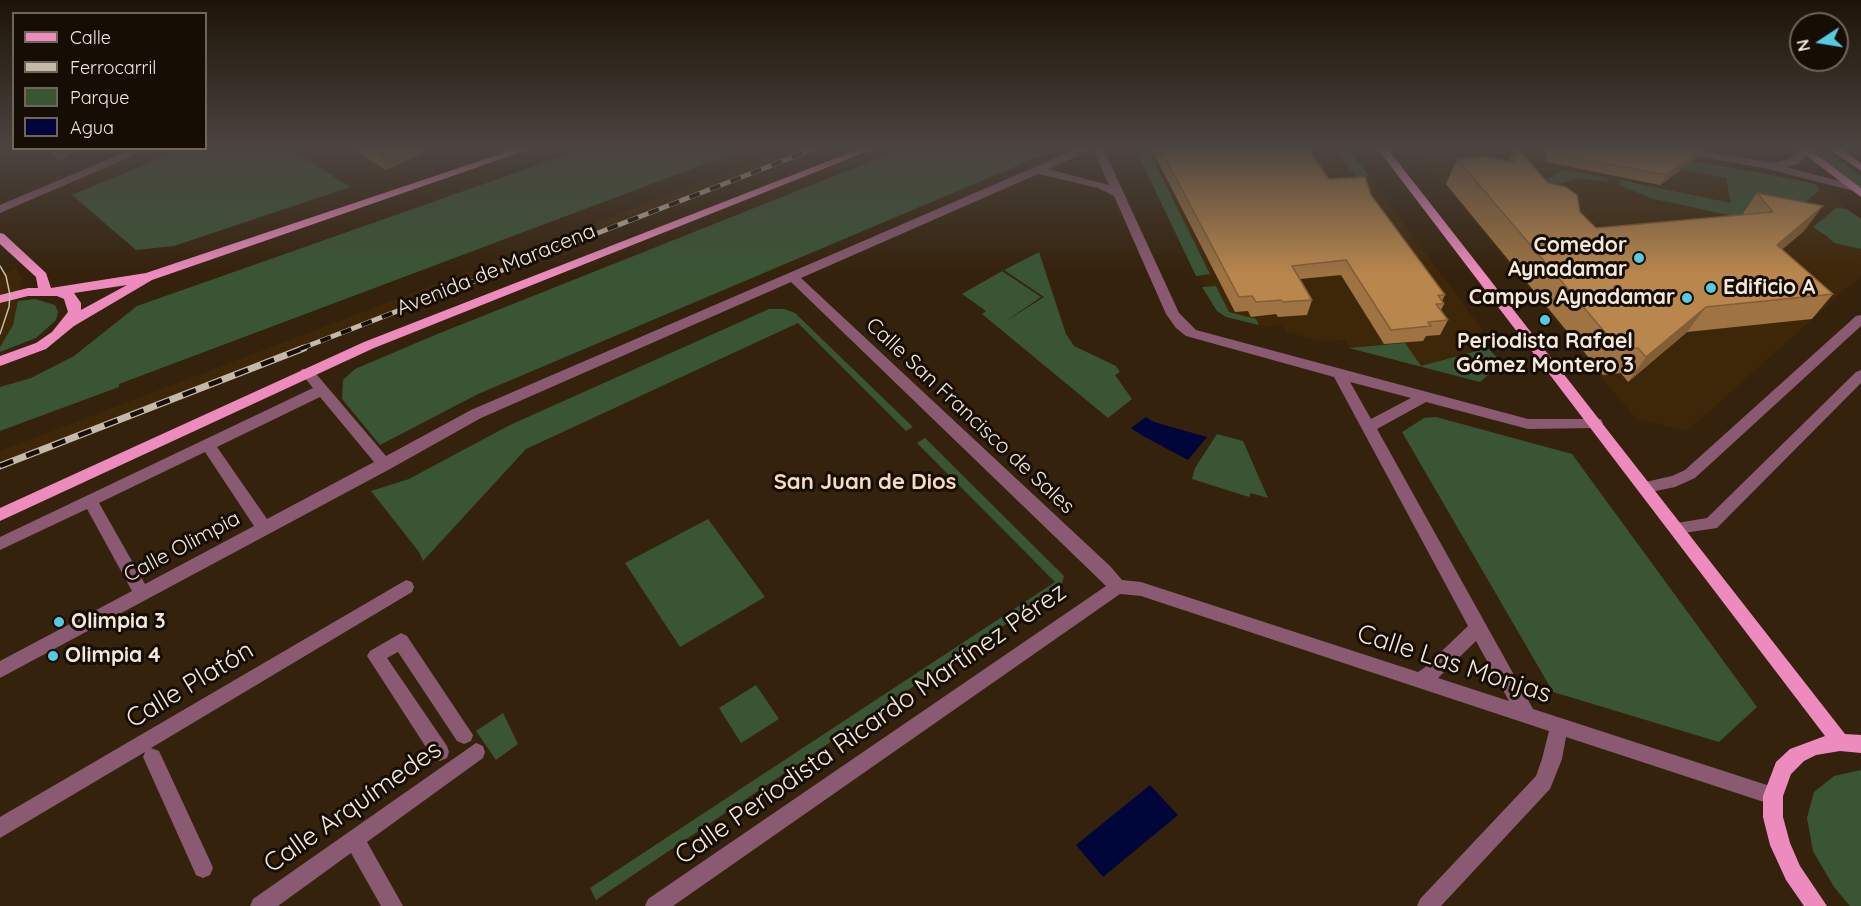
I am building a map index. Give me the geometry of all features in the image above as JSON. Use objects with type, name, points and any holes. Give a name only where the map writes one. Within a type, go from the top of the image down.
[{"type":"main road","points":[[0,361],[41,346],[69,323],[148,277],[394,190]]},
{"type":"main road","name":"Avenida de Maracena","points":[[0,515],[307,372],[458,308],[762,190]]},
{"type":"main road","points":[[1415,190],[1646,487],[1840,742]]},
{"type":"main road","points":[[0,237],[42,276],[51,291],[69,296],[74,303],[75,312],[69,323]]},
{"type":"main road","points":[[0,299],[28,291],[51,291],[148,277]]},
{"type":"main road","points":[[1817,906],[1793,873],[1780,844],[1773,817],[1773,796],[1783,768],[1797,755],[1814,747],[1840,742],[1861,744]]},
{"type":"street","points":[[0,209],[45,190]]},
{"type":"street","name":"Calle Olimpia","points":[[0,670],[487,409],[990,190]]},
{"type":"street","points":[[1111,190],[1120,195]]},
{"type":"street","points":[[1118,190],[1173,314],[1181,325],[1204,338],[1528,424],[1596,423]]},
{"type":"street","name":"Calle San Francisco de Sales","points":[[792,276],[1104,571],[1118,587]]},
{"type":"street","points":[[1646,487],[1675,481],[1690,474],[1861,320]]},
{"type":"street","points":[[307,372],[385,465]]},
{"type":"street","points":[[1339,374],[1527,716]]},
{"type":"street","points":[[1677,528],[1711,524],[1861,375]]},
{"type":"street","points":[[0,544],[322,390]]},
{"type":"street","points":[[1368,427],[1424,397]]},
{"type":"street","points":[[208,445],[265,528]]},
{"type":"street","points":[[90,501],[142,594]]},
{"type":"street","name":"Calle Platón","points":[[0,828],[406,587]]},
{"type":"street","name":"Calle Las Monjas","points":[[1118,587],[1141,589],[1773,796]]},
{"type":"street","name":"Calle Periodista Ricardo Martínez Pérez","points":[[656,906],[1118,587]]},
{"type":"street","points":[[1420,680],[1430,674],[1479,627]]},
{"type":"street","points":[[440,752],[376,656],[401,641],[464,735]]},
{"type":"street","points":[[1427,906],[1543,782],[1552,759],[1559,726]]},
{"type":"street","name":"Calle Arquímedes","points":[[260,906],[476,752]]},
{"type":"street","points":[[152,758],[203,868]]},
{"type":"street","points":[[354,839],[393,906]]},
{"type":"shaded area","points":[[681,190],[715,190],[0,467],[0,451]]},
{"type":"shaded area","name":"Campus Aynadamar","points":[[1155,190],[1379,190],[1484,332],[1473,334],[1484,349],[1488,348],[1502,363],[1480,382],[1349,348],[1344,340],[1324,342],[1286,332],[1283,325],[1268,327],[1226,317],[1217,311],[1202,287],[1205,286],[1199,276],[1196,276]]},
{"type":"shaded area","name":"Campus Aynadamar","points":[[1449,190],[1823,190],[1861,219],[1861,276],[1687,431],[1636,419]]},
{"type":"shaded area","points":[[16,269],[22,278],[18,311],[0,347],[0,276]]},
{"type":"green space","points":[[83,190],[340,190],[174,246],[136,250],[72,195]]},
{"type":"green space","points":[[466,190],[634,190],[0,431],[0,387],[31,378],[74,356],[137,306]]},
{"type":"green space","points":[[799,190],[959,190],[478,394],[380,445],[342,399],[343,380],[355,369]]},
{"type":"green space","points":[[1155,190],[1168,190],[1210,274],[1196,276]]},
{"type":"green space","points":[[1632,190],[1670,190],[1731,203],[1728,190],[1819,190],[1779,226],[1650,198]]},
{"type":"green space","points":[[1836,208],[1847,209],[1861,219],[1861,249],[1834,243],[1813,227]]},
{"type":"green space","points":[[1039,252],[1066,334],[1074,346],[1116,366],[1120,372],[1115,375],[1132,399],[1108,418],[982,314],[986,311],[962,294],[1002,271],[1041,297],[1003,323],[1044,297],[1004,270]]},
{"type":"green space","points":[[1216,286],[1229,312],[1256,319],[1259,325],[1226,317],[1217,311],[1202,287]]},
{"type":"green space","points":[[35,299],[55,305],[58,312],[56,320],[36,338],[0,352],[0,347],[13,325],[18,301]]},
{"type":"green space","points":[[769,309],[784,309],[795,313],[913,427],[906,431],[798,323],[526,449],[423,561],[419,552],[371,491],[409,479],[510,425]]},
{"type":"green space","points":[[1405,343],[1421,366],[1488,348],[1502,363],[1480,382],[1349,348]]},
{"type":"green space","points":[[1436,417],[1572,454],[1757,707],[1719,742],[1553,692],[1402,432],[1424,418]]},
{"type":"green space","points":[[1217,434],[1243,441],[1268,498],[1251,493],[1249,497],[1192,479],[1195,468]]},
{"type":"green space","points":[[925,438],[1064,576],[1061,587],[596,900],[590,888],[1055,582],[917,443]]},
{"type":"green space","points":[[708,519],[765,597],[680,647],[625,563]]},
{"type":"green space","points":[[756,685],[779,719],[741,743],[719,708]]},
{"type":"green space","points":[[503,713],[518,744],[496,760],[476,731]]},
{"type":"green space","points":[[1861,770],[1861,906],[1850,906],[1834,887],[1813,851],[1807,818],[1814,792],[1834,776]]},
{"type":"water","points":[[1146,417],[1154,422],[1207,437],[1188,460],[1131,428]]},
{"type":"water","points":[[1150,785],[1178,815],[1103,877],[1076,845]]},
{"type":"building","points":[[1182,190],[1369,190],[1445,295],[1438,295],[1444,304],[1436,304],[1448,320],[1428,322],[1431,326],[1391,330],[1346,260],[1292,266],[1312,300],[1256,302],[1252,296],[1239,297]]},
{"type":"building","points":[[1484,190],[1571,190],[1577,195],[1580,212],[1596,228],[1773,212],[1757,193],[1823,206],[1777,245],[1833,294],[1706,307],[1646,357],[1638,348],[1620,350]]},
{"type":"tram line","points":[[0,266],[6,276],[10,295],[9,307],[0,334]]},
{"type":"railway","points":[[300,349],[707,190]]},
{"type":"railway","points":[[0,466],[304,348]]},
{"type":"place","name":"Comedor Aynadamar","points":[[1639,258]]},
{"type":"place","name":"Edificio A","points":[[1711,288]]},
{"type":"place","name":"Campus Aynadamar","points":[[1687,298]]},
{"type":"place","name":"Periodista Rafael Gómez Montero 3","points":[[1545,320]]},
{"type":"place","name":"Olimpia 3","points":[[59,622]]},
{"type":"place","name":"Olimpia 4","points":[[53,656]]},
{"type":"district","name":"San Juan de Dios","points":[[865,482]]}]
